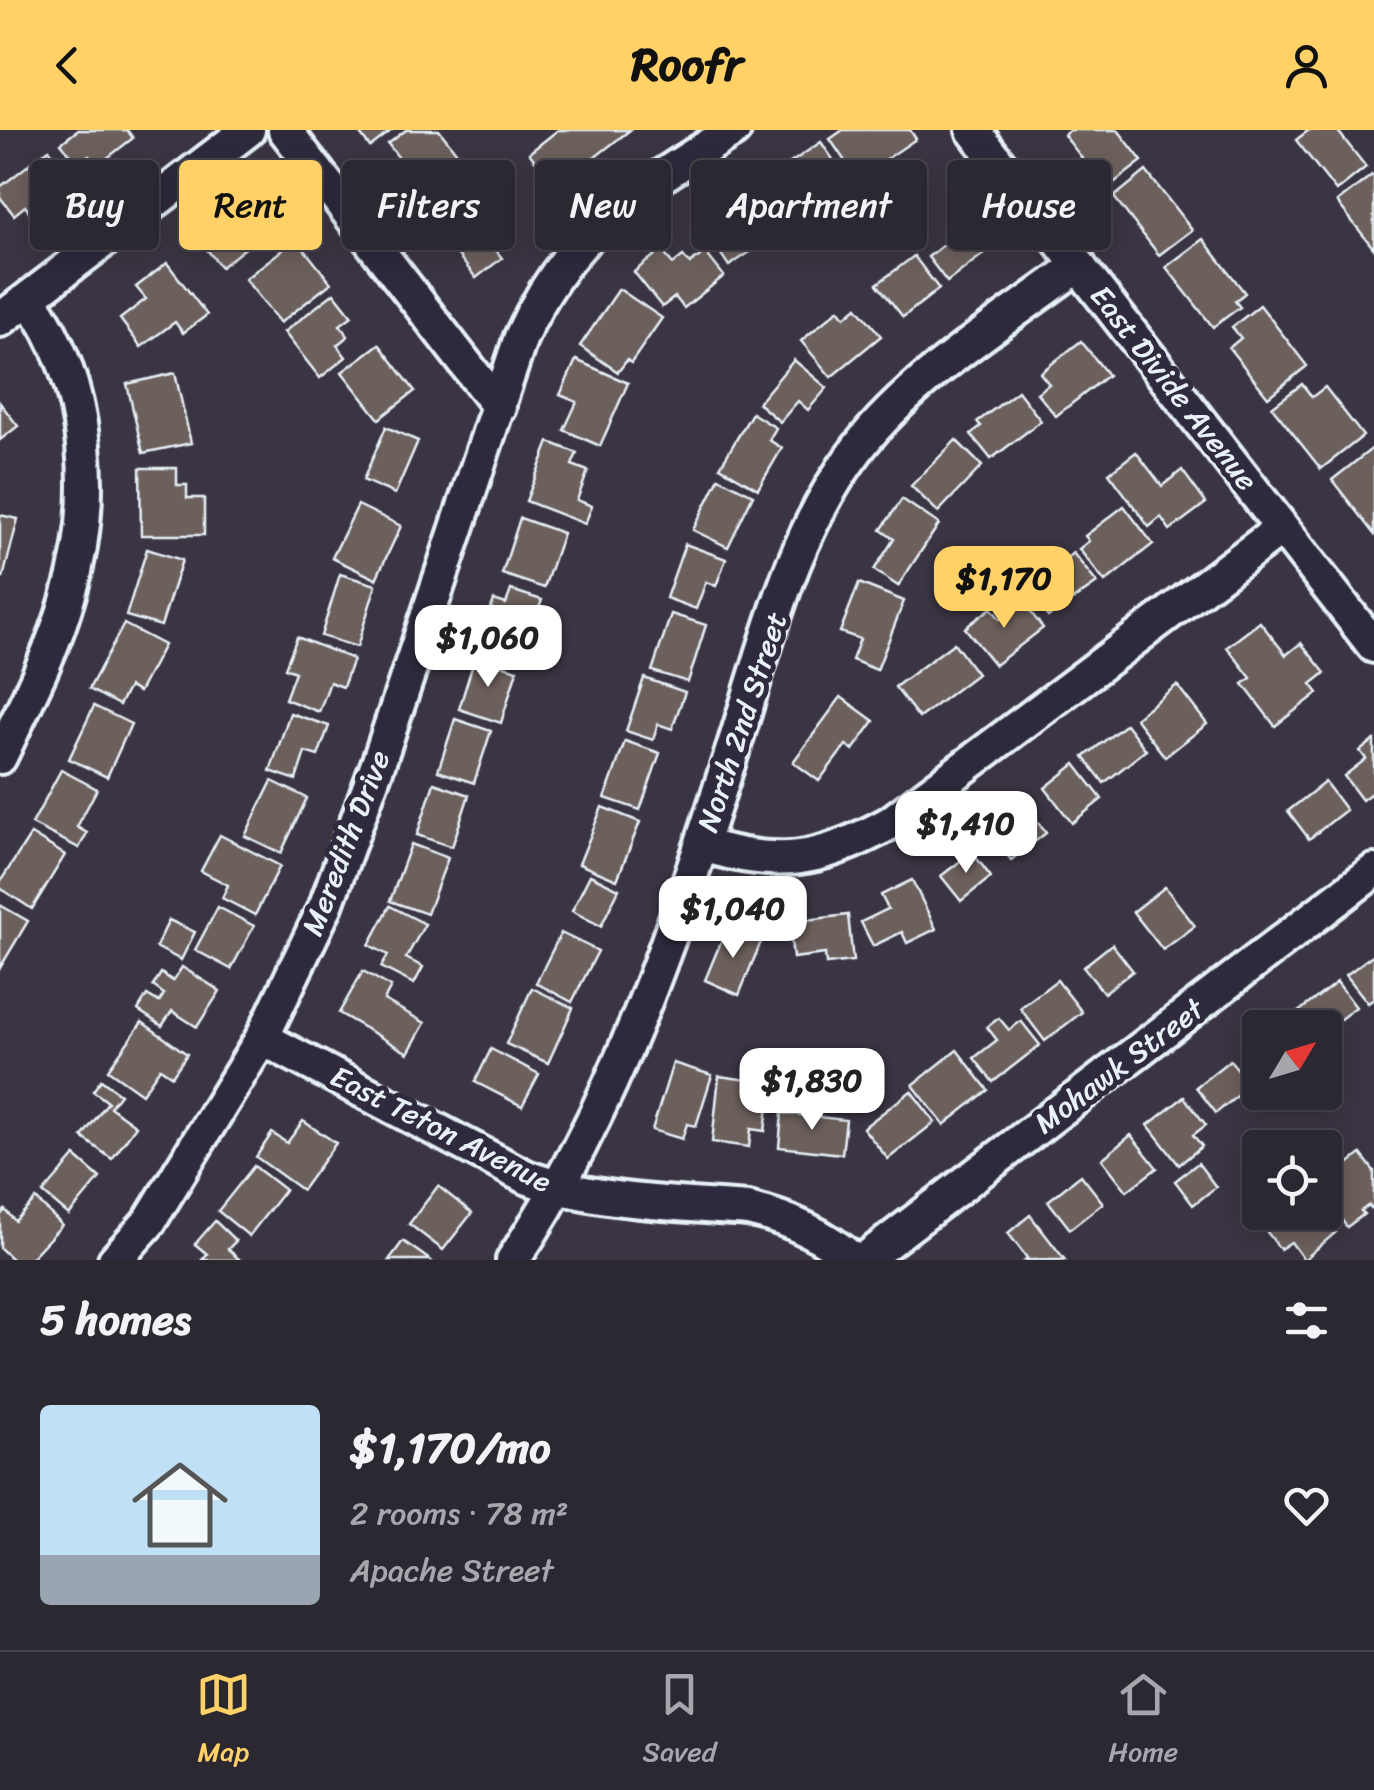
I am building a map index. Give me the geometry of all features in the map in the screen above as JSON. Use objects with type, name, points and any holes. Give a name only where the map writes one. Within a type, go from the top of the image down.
[{"type":"street","points":[[0,320],[248,130]]},
{"type":"street","points":[[285,130],[499,407]]},
{"type":"street","name":"East Divide Avenue","points":[[973,130],[1374,646]]},
{"type":"street","name":"Meredith Drive","points":[[115,1260],[149,1222],[262,1038],[343,863],[528,323],[564,260],[603,218],[718,134]]},
{"type":"street","name":"North 2nd Street","points":[[514,1260],[597,1117],[633,1035],[702,845],[793,567],[837,477],[859,446],[917,386],[1079,266]]},
{"type":"street","points":[[0,757],[67,602],[85,503],[82,436],[75,402],[48,324],[29,298]]},
{"type":"street","points":[[702,845],[773,861],[819,854],[867,836],[890,823],[1282,528]]},
{"type":"street","name":"Mohawk Street","points":[[864,1260],[1374,871]]},
{"type":"street","name":"East Teton Avenue","points":[[262,1038],[526,1177],[590,1195],[759,1212],[796,1223],[852,1260]]},
{"type":"building","points":[[78,130],[127,130],[133,138],[105,160],[92,160],[89,156],[75,160],[61,143]]},
{"type":"building","points":[[357,130],[392,130],[370,147]]},
{"type":"building","points":[[406,130],[439,130],[462,160],[400,160],[388,144]]},
{"type":"building","points":[[558,130],[630,130],[591,160],[535,161],[529,153]]},
{"type":"building","points":[[843,130],[910,130],[916,139],[885,160],[844,160],[830,139]]},
{"type":"building","points":[[1070,130],[1118,130],[1142,161],[1111,185],[1111,160],[1083,160],[1064,135]]},
{"type":"building","points":[[1309,130],[1337,130],[1366,167],[1336,191],[1296,140]]},
{"type":"building","points":[[821,142],[833,160],[794,160]]},
{"type":"building","points":[[49,149],[57,160],[35,160]]},
{"type":"building","points":[[30,164],[30,213],[25,206],[14,215],[0,197],[0,187]]},
{"type":"building","points":[[1146,171],[1192,230],[1159,255],[1114,197]]},
{"type":"building","points":[[1374,177],[1374,249],[1337,202]]},
{"type":"building","points":[[1203,239],[1245,293],[1235,301],[1240,307],[1213,327],[1166,267]]},
{"type":"building","points":[[947,242],[947,250],[988,250],[947,282],[928,257]]},
{"type":"building","points":[[207,250],[243,250],[221,267]]},
{"type":"building","points":[[282,250],[305,250],[331,283],[280,323],[245,279]]},
{"type":"building","points":[[454,250],[496,250],[502,258],[476,278]]},
{"type":"building","points":[[661,250],[673,264],[683,256],[690,264],[705,252],[724,276],[684,308],[675,297],[662,307],[634,272]]},
{"type":"building","points":[[718,250],[753,250],[729,266]]},
{"type":"building","points":[[914,256],[939,289],[903,317],[877,284]]},
{"type":"building","points":[[167,263],[207,315],[183,333],[175,322],[141,347],[120,319],[146,299],[136,287]]},
{"type":"building","points":[[619,289],[662,318],[631,363],[627,360],[618,372],[580,346]]},
{"type":"building","points":[[334,293],[352,316],[340,325],[348,336],[337,345],[346,357],[320,378],[284,332]]},
{"type":"building","points":[[1260,305],[1307,366],[1268,397],[1229,348],[1241,338],[1232,327]]},
{"type":"building","points":[[857,307],[881,336],[831,377],[801,341],[839,309],[845,317]]},
{"type":"building","points":[[1081,341],[1108,375],[1056,416],[1037,393],[1049,384],[1040,373]]},
{"type":"building","points":[[379,344],[415,391],[379,419],[342,372]]},
{"type":"building","points":[[576,360],[628,383],[600,446],[564,430],[577,402],[560,395]]},
{"type":"building","points":[[794,360],[827,388],[808,410],[798,401],[780,422],[758,403]]},
{"type":"building","points":[[175,373],[191,443],[143,453],[127,384]]},
{"type":"building","points":[[1302,384],[1312,397],[1325,387],[1363,436],[1321,469],[1272,407]]},
{"type":"building","points":[[1018,391],[1041,421],[991,459],[971,434],[981,426],[977,422]]},
{"type":"building","points":[[0,403],[18,426],[0,440]]},
{"type":"building","points":[[752,413],[776,428],[769,440],[782,448],[758,489],[720,467]]},
{"type":"building","points":[[386,427],[418,441],[395,494],[363,480]]},
{"type":"building","points":[[956,440],[982,466],[938,512],[911,486]]},
{"type":"building","points":[[549,442],[577,453],[572,465],[588,471],[577,500],[592,506],[585,524],[526,501]]},
{"type":"building","points":[[1374,447],[1374,534],[1332,480]]},
{"type":"building","points":[[1136,452],[1162,486],[1182,470],[1206,503],[1170,530],[1161,517],[1149,527],[1109,473]]},
{"type":"building","points":[[140,468],[177,468],[177,485],[187,485],[187,498],[204,498],[204,535],[141,535]]},
{"type":"building","points":[[719,478],[753,495],[728,547],[693,530]]},
{"type":"building","points":[[902,499],[939,524],[898,586],[874,570],[894,539],[881,530]]},
{"type":"building","points":[[358,505],[401,526],[376,579],[332,558]]},
{"type":"building","points":[[1124,506],[1153,544],[1105,582],[1079,549],[1089,541],[1085,536]]},
{"type":"building","points":[[0,515],[18,519],[3,578],[0,577]]},
{"type":"building","points":[[520,518],[563,533],[544,588],[502,574]]},
{"type":"building","points":[[685,544],[726,559],[716,586],[706,582],[696,609],[666,598]]},
{"type":"building","points":[[147,549],[182,560],[161,626],[126,616]]},
{"type":"building","points":[[1073,553],[1097,583],[1048,617],[1026,589]]},
{"type":"building","points":[[340,574],[376,585],[357,647],[321,636]]},
{"type":"building","points":[[859,583],[904,601],[877,670],[852,660],[860,639],[840,632]]},
{"type":"building","points":[[511,590],[542,600],[520,660],[478,645],[494,600],[506,604]]},
{"type":"building","points":[[1022,601],[1043,628],[995,665],[965,628],[991,608],[1000,619]]},
{"type":"building","points":[[671,614],[706,625],[688,682],[652,671]]},
{"type":"building","points":[[1260,622],[1286,655],[1301,643],[1325,673],[1311,684],[1318,693],[1275,726],[1243,684],[1251,678],[1227,647]]},
{"type":"building","points":[[124,624],[164,645],[139,692],[129,687],[119,705],[89,689]]},
{"type":"building","points":[[297,637],[353,659],[343,687],[330,682],[319,712],[285,699],[295,672],[285,668]]},
{"type":"building","points":[[954,643],[977,674],[919,718],[895,687]]},
{"type":"building","points":[[475,657],[517,670],[501,723],[459,709]]},
{"type":"building","points":[[644,678],[685,692],[672,729],[658,724],[653,740],[626,731]]},
{"type":"building","points":[[1177,685],[1207,724],[1165,757],[1135,718]]},
{"type":"building","points":[[841,697],[874,721],[853,750],[846,745],[819,781],[793,762]]},
{"type":"building","points":[[94,706],[131,724],[107,777],[69,759]]},
{"type":"building","points":[[290,713],[329,726],[318,756],[305,752],[296,780],[270,771]]},
{"type":"building","points":[[455,719],[491,731],[474,783],[438,771]]},
{"type":"building","points":[[1126,724],[1146,750],[1104,783],[1084,757]]},
{"type":"building","points":[[1374,740],[1374,791],[1362,800],[1344,776],[1366,759],[1360,751]]},
{"type":"building","points":[[625,741],[660,753],[640,810],[605,798]]},
{"type":"building","points":[[1075,764],[1102,799],[1072,823],[1045,788]]},
{"type":"building","points":[[61,770],[97,789],[77,827],[87,833],[79,848],[32,824]]},
{"type":"building","points":[[272,781],[307,798],[281,853],[245,836]]},
{"type":"building","points":[[1325,782],[1346,810],[1309,839],[1288,811]]},
{"type":"building","points":[[434,783],[469,795],[452,847],[417,835]]},
{"type":"building","points":[[1022,802],[1046,833],[1011,860],[987,829]]},
{"type":"building","points":[[602,807],[640,822],[617,880],[579,864]]},
{"type":"building","points":[[31,834],[65,855],[32,909],[0,888]]},
{"type":"building","points":[[220,835],[280,866],[255,915],[222,898],[228,885],[201,871]]},
{"type":"building","points":[[411,844],[448,858],[427,914],[390,901]]},
{"type":"building","points":[[972,852],[991,877],[961,901],[941,876]]},
{"type":"building","points":[[590,875],[619,889],[601,926],[572,911]]},
{"type":"building","points":[[912,880],[936,929],[907,943],[902,932],[873,946],[861,922],[888,909],[881,895]]},
{"type":"building","points":[[1165,887],[1195,926],[1163,950],[1133,912]]},
{"type":"building","points":[[0,905],[28,921],[0,968]]},
{"type":"building","points":[[390,906],[425,924],[406,958],[423,967],[414,984],[381,967],[388,955],[369,945]]},
{"type":"building","points":[[218,907],[254,926],[231,969],[195,950]]},
{"type":"building","points":[[848,915],[853,961],[826,964],[825,954],[793,958],[789,922]]},
{"type":"building","points":[[169,920],[195,932],[181,960],[156,947]]},
{"type":"building","points":[[727,927],[761,942],[739,995],[705,980]]},
{"type":"building","points":[[561,933],[598,951],[572,1002],[536,983]]},
{"type":"building","points":[[1112,944],[1133,971],[1104,993],[1083,967]]},
{"type":"building","points":[[1374,954],[1374,999],[1368,1003],[1346,975]]},
{"type":"building","points":[[182,967],[220,991],[197,1027],[172,1011],[162,1026],[138,1010],[147,995],[159,1002],[164,994],[153,986],[161,973],[173,981]]},
{"type":"building","points":[[363,971],[391,987],[384,1000],[425,1023],[408,1053],[339,1013]]},
{"type":"building","points":[[1057,980],[1082,1012],[1045,1041],[1020,1008]]},
{"type":"building","points":[[1337,982],[1356,1007],[1342,1018],[1342,1010],[1301,1010]]},
{"type":"building","points":[[532,988],[573,1008],[548,1063],[506,1044]]},
{"type":"building","points":[[999,1018],[1009,1030],[1021,1021],[1040,1045],[993,1082],[974,1058],[997,1040],[987,1027]]},
{"type":"building","points":[[142,1022],[187,1054],[172,1076],[160,1068],[142,1094],[108,1070]]},
{"type":"building","points":[[491,1049],[539,1074],[522,1106],[475,1082]]},
{"type":"building","points":[[957,1050],[988,1090],[944,1125],[913,1085]]},
{"type":"building","points":[[1230,1060],[1242,1074],[1242,1092],[1216,1113],[1196,1087]]},
{"type":"building","points":[[673,1063],[712,1075],[696,1126],[687,1124],[682,1139],[652,1130]]},
{"type":"building","points":[[719,1076],[771,1083],[765,1131],[751,1129],[749,1147],[712,1142]]},
{"type":"building","points":[[101,1080],[120,1094],[110,1107],[136,1126],[112,1159],[82,1137],[108,1102],[93,1091]]},
{"type":"building","points":[[911,1091],[935,1122],[888,1159],[863,1128]]},
{"type":"building","points":[[1184,1097],[1206,1125],[1193,1135],[1202,1146],[1179,1165],[1148,1125]]},
{"type":"building","points":[[782,1113],[846,1120],[842,1154],[779,1147]]},
{"type":"building","points":[[303,1121],[336,1143],[302,1190],[256,1157],[272,1133],[287,1143]]},
{"type":"building","points":[[1131,1135],[1157,1168],[1127,1191],[1102,1159]]},
{"type":"building","points":[[1361,1154],[1374,1171],[1374,1205],[1361,1211],[1364,1214],[1347,1227],[1342,1220],[1342,1169]]},
{"type":"building","points":[[75,1156],[100,1178],[69,1215],[43,1193]]},
{"type":"building","points":[[1198,1163],[1216,1187],[1193,1205],[1175,1181]]},
{"type":"building","points":[[254,1166],[285,1190],[249,1236],[218,1211]]},
{"type":"building","points":[[1081,1175],[1103,1203],[1070,1229],[1048,1201]]},
{"type":"building","points":[[438,1186],[472,1213],[443,1250],[409,1224]]},
{"type":"building","points":[[36,1199],[62,1225],[29,1260],[13,1260],[0,1248],[0,1216],[5,1210],[15,1221]]},
{"type":"building","points":[[1030,1215],[1065,1260],[1025,1260],[1008,1233]]},
{"type":"building","points":[[215,1221],[236,1241],[228,1249],[240,1260],[202,1260],[207,1254],[195,1244]]},
{"type":"building","points":[[1266,1230],[1336,1232],[1304,1260],[1291,1242],[1280,1249]]},
{"type":"building","points":[[403,1241],[430,1260],[389,1260]]}]
